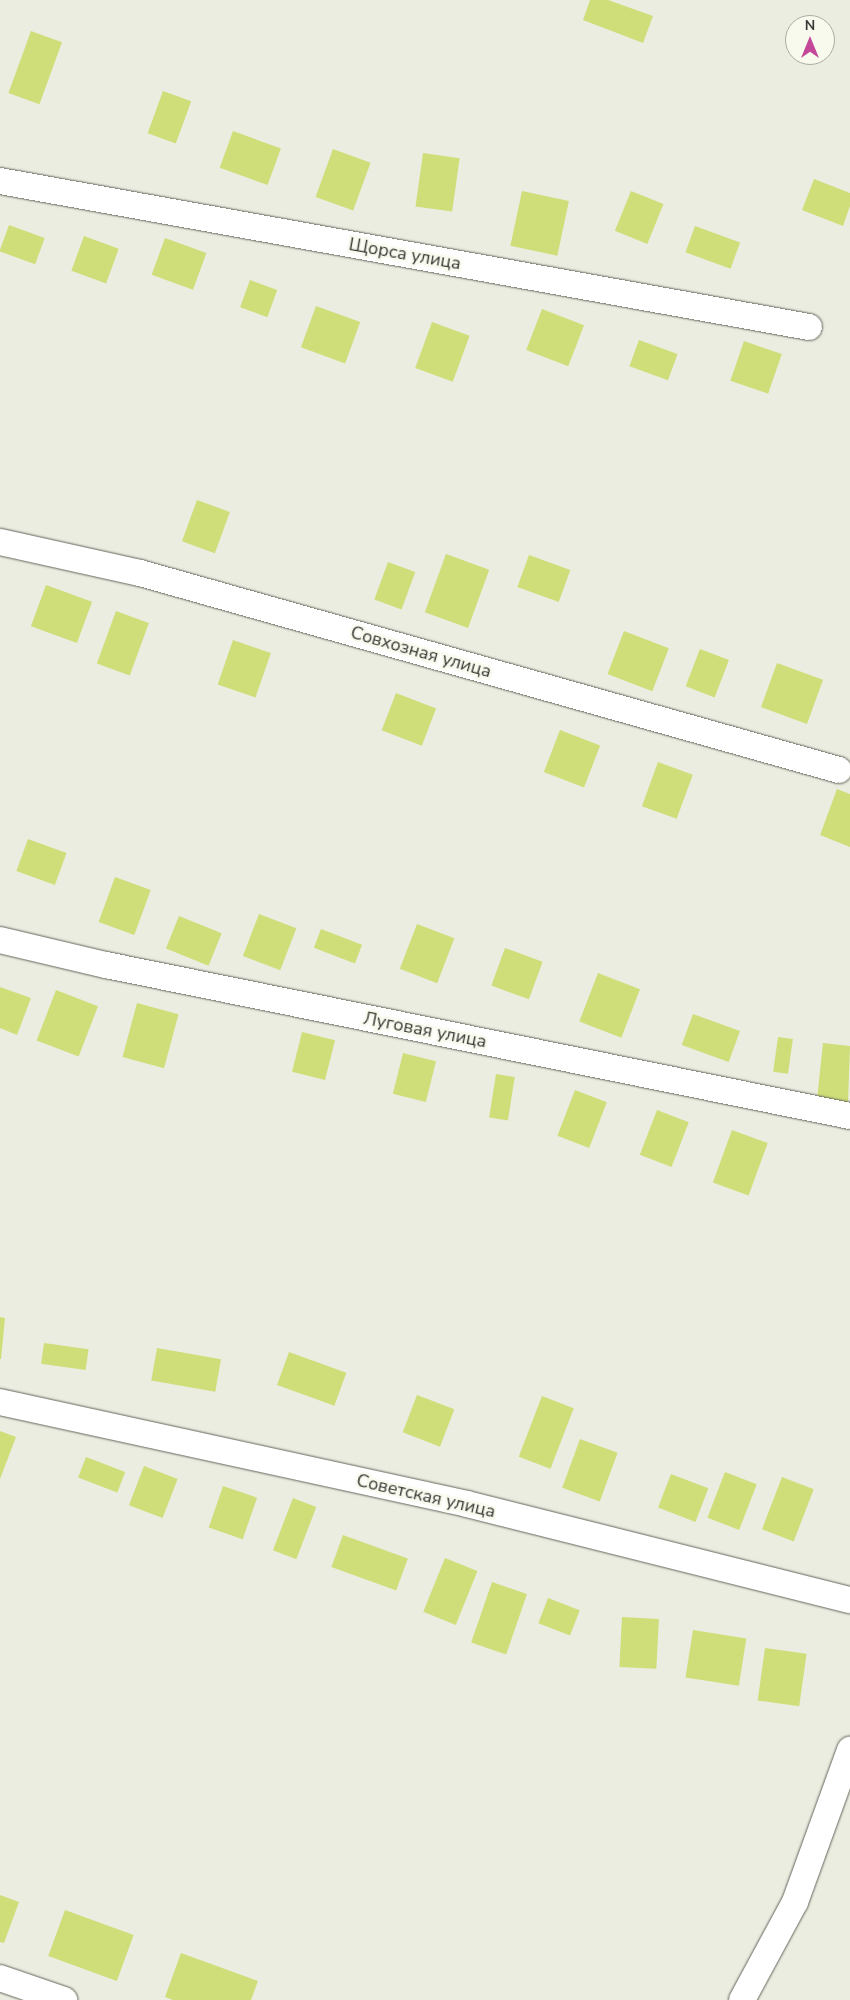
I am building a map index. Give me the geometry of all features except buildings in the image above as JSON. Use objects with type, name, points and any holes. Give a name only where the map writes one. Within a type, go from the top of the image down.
[{"type":"street","name":"Щорса улица","points":[[0,181],[809,327]]},
{"type":"street","name":"Совхозная улица","points":[[0,542],[140,573],[839,770]]},
{"type":"street","name":"Луговая улица","points":[[0,940],[106,965],[850,1116]]},
{"type":"street","name":"Советская улица","points":[[0,1402],[467,1504],[850,1600]]},
{"type":"street","points":[[742,2000],[795,1902],[850,1750]]},
{"type":"street","points":[[0,1978],[64,2000]]}]
